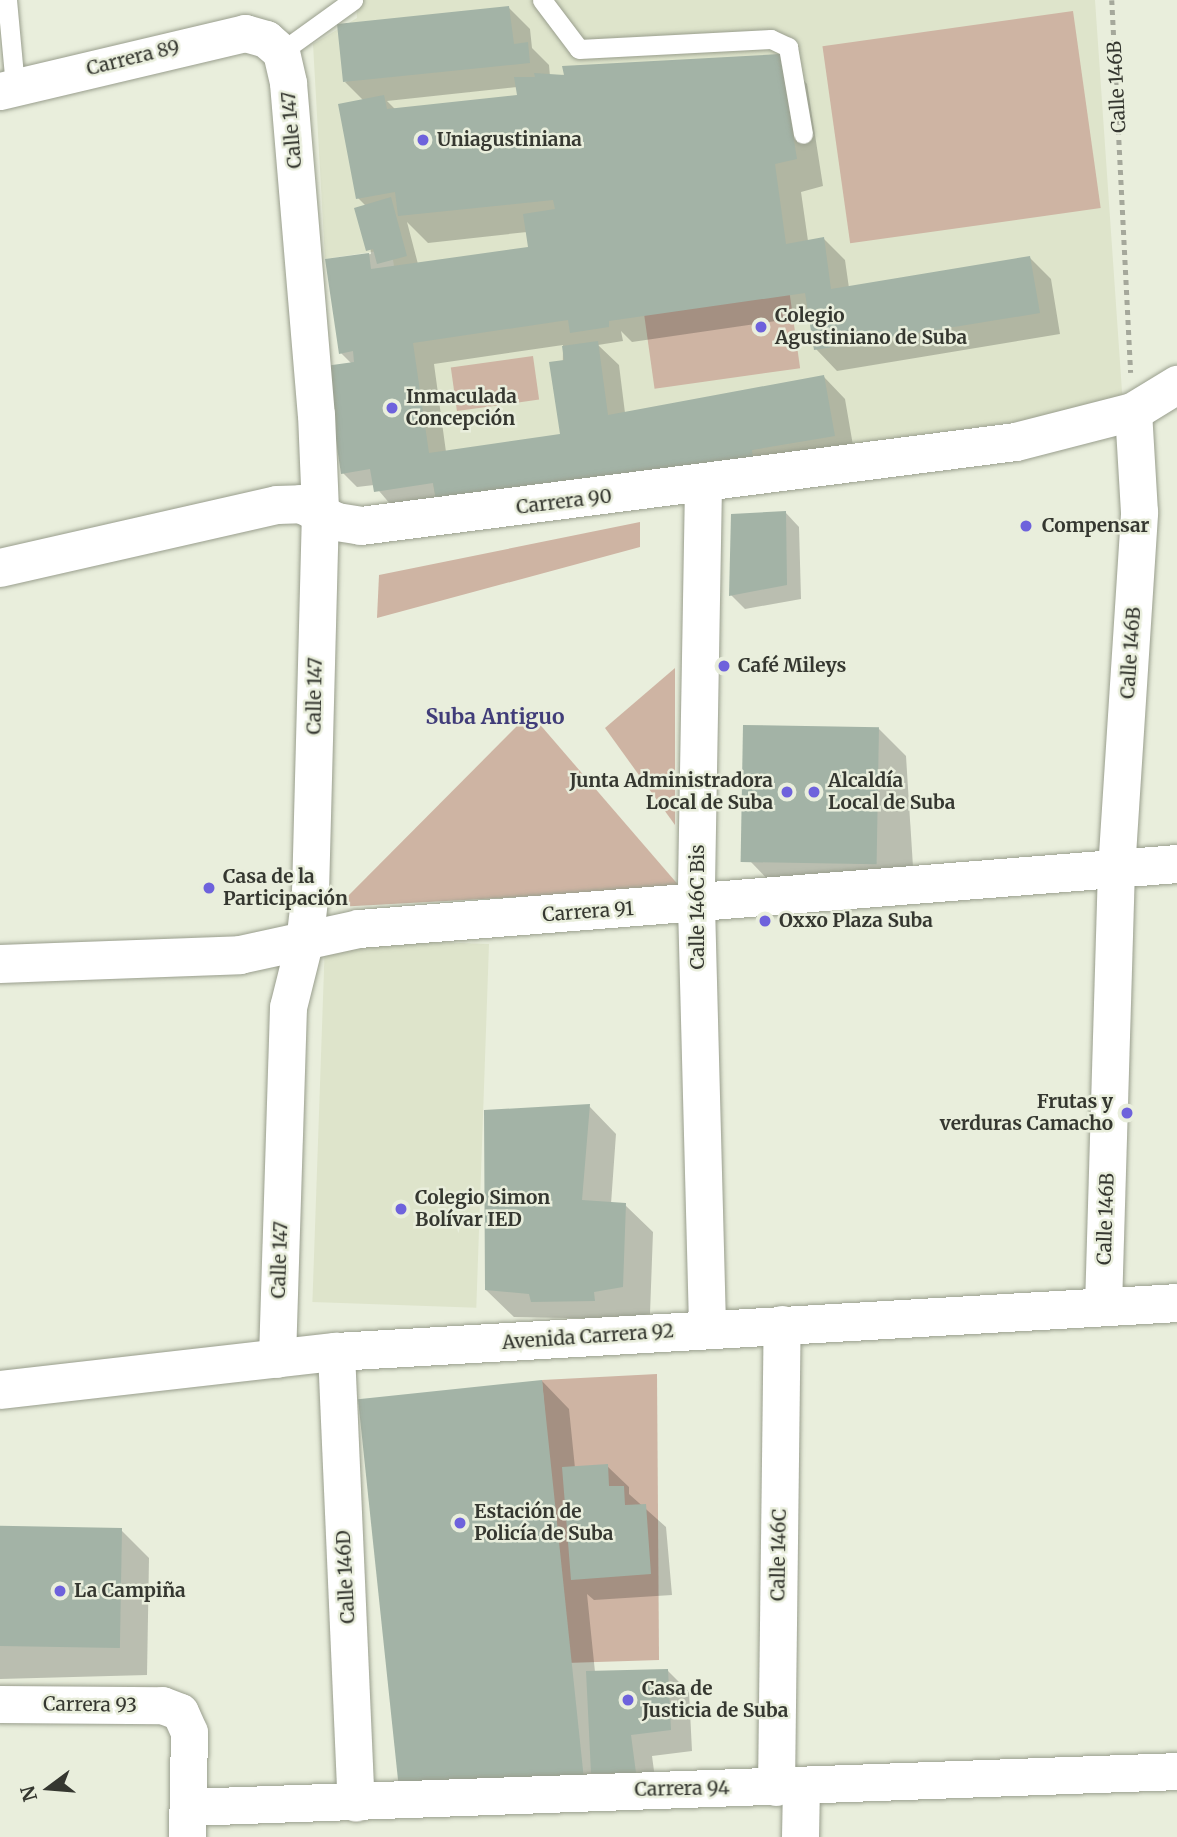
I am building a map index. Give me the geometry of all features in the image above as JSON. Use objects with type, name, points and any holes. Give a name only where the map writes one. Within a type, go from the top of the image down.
[{"type":"street","name":"Carrera 89","points":[[8,89],[245,33],[274,45]]},
{"type":"street","name":"Calle 147","points":[[274,45],[291,110],[316,414],[320,511],[310,891],[304,943],[288,1007],[277,1359]]},
{"type":"street","name":"Carrera 90","points":[[0,568],[277,505],[301,505],[320,511],[337,522],[361,526],[703,485],[1016,442],[1133,412],[1174,388]]},
{"type":"street","name":"Calle 146B","points":[[1103,1306],[1116,870],[1139,512],[1133,412]]},
{"type":"street","name":"Calle 146C Bis","points":[[703,485],[696,905],[707,1329]]},
{"type":"street","name":"Carrera 91","points":[[0,964],[240,955],[359,929],[696,905],[1177,864]]},
{"type":"street","name":"Avenida Carrera 92","points":[[0,1390],[335,1352],[1177,1303]]},
{"type":"street","name":"Calle 146C","points":[[782,1324],[788,1787],[800,1837]]},
{"type":"street","name":"Calle 146D","points":[[335,1352],[356,1803]]},
{"type":"street","name":"Carrera 93","points":[[0,1704],[162,1705],[180,1712],[189,1732],[187,1822]]},
{"type":"street","name":"Carrera 94","points":[[187,1822],[356,1803],[1177,1771]]},
{"type":"lane","points":[[7,0],[8,89]]},
{"type":"lane","points":[[274,45],[353,0]]},
{"type":"lane","points":[[542,0],[579,49],[771,39],[788,47],[803,134]]},
{"type":"path","name":"Calle 146B","points":[[1112,0],[1133,412]]},
{"type":"shaded area","name":"Colegio Agustiniano de Suba","points":[[356,0],[1095,0],[1123,406],[437,506],[391,249],[325,259],[313,44],[357,18]]},
{"type":"shaded area","points":[[1073,11],[1101,208],[850,243],[822,46]]},
{"type":"shaded area","points":[[789,289],[800,368],[655,389],[643,309]]},
{"type":"shaded area","points":[[533,356],[539,400],[457,411],[451,368]]},
{"type":"shaded area","points":[[640,522],[640,547],[377,618],[379,575]]},
{"type":"shaded area","points":[[675,668],[675,825],[605,728]]},
{"type":"shaded area","points":[[530,713],[681,888],[337,907]]},
{"type":"shaded area","name":"Colegio Simon Bolívar IED","points":[[325,938],[489,944],[476,1308],[312,1302]]},
{"type":"shaded area","points":[[657,1374],[659,1660],[566,1663],[542,1380]]},
{"type":"building","points":[[509,6],[514,44],[528,42],[530,63],[343,82],[337,24]]},
{"type":"building","points":[[780,54],[797,159],[775,164],[786,244],[824,237],[831,289],[1030,256],[1040,313],[814,350],[805,293],[609,321],[609,327],[570,333],[568,320],[413,343],[429,453],[560,434],[549,362],[564,360],[562,346],[598,341],[608,415],[824,375],[835,436],[752,450],[753,461],[437,506],[433,483],[374,492],[370,469],[341,474],[325,366],[354,362],[353,351],[339,354],[325,259],[369,253],[371,269],[528,247],[523,214],[555,209],[553,200],[398,216],[395,192],[356,199],[338,104],[384,95],[387,109],[517,95],[514,77],[535,77],[534,73],[564,75],[562,66]]},
{"type":"building","points":[[391,197],[407,256],[377,264],[373,249],[366,251],[354,208]]},
{"type":"building","points":[[786,511],[787,585],[729,596],[731,514]]},
{"type":"building","name":"Alcaldía Local de Suba","points":[[743,725],[879,727],[877,864],[741,862]]},
{"type":"building","points":[[590,1104],[582,1200],[626,1203],[623,1287],[594,1292],[595,1301],[531,1302],[529,1294],[485,1290],[484,1110]]},
{"type":"building","name":"Estación de Policía de Suba","points":[[542,1380],[584,1781],[400,1800],[358,1399]]},
{"type":"building","points":[[608,1464],[609,1486],[624,1486],[625,1505],[646,1504],[651,1574],[571,1580],[562,1467]]},
{"type":"building","name":"La Campiña","points":[[0,1526],[122,1528],[120,1648],[0,1646]]},
{"type":"building","name":"Casa de Justicia de Suba","points":[[668,1669],[671,1730],[631,1735],[636,1773],[591,1773],[586,1671]]},
{"type":"place","name":"Uniagustiniana","points":[[423,140]]},
{"type":"place","name":"Colegio Agustiniano de Suba","points":[[761,327]]},
{"type":"place","name":"Inmaculada Concepción","points":[[392,408]]},
{"type":"place","name":"Compensar","points":[[1026,526]]},
{"type":"place","name":"Café Mileys","points":[[724,666]]},
{"type":"place","name":"Junta Administradora Local de Suba","points":[[787,792]]},
{"type":"place","name":"Alcaldía Local de Suba","points":[[814,792]]},
{"type":"place","name":"Casa de la Participación","points":[[209,888]]},
{"type":"place","name":"Oxxo Plaza Suba","points":[[765,921]]},
{"type":"place","name":"Frutas y verduras Camacho","points":[[1127,1113]]},
{"type":"place","name":"Colegio Simon Bolívar IED","points":[[401,1209]]},
{"type":"place","name":"Estación de Policía de Suba","points":[[460,1523]]},
{"type":"place","name":"La Campiña","points":[[60,1591]]},
{"type":"place","name":"Casa de Justicia de Suba","points":[[628,1700]]},
{"type":"district","name":"Suba Antiguo","points":[[495,717]]}]
